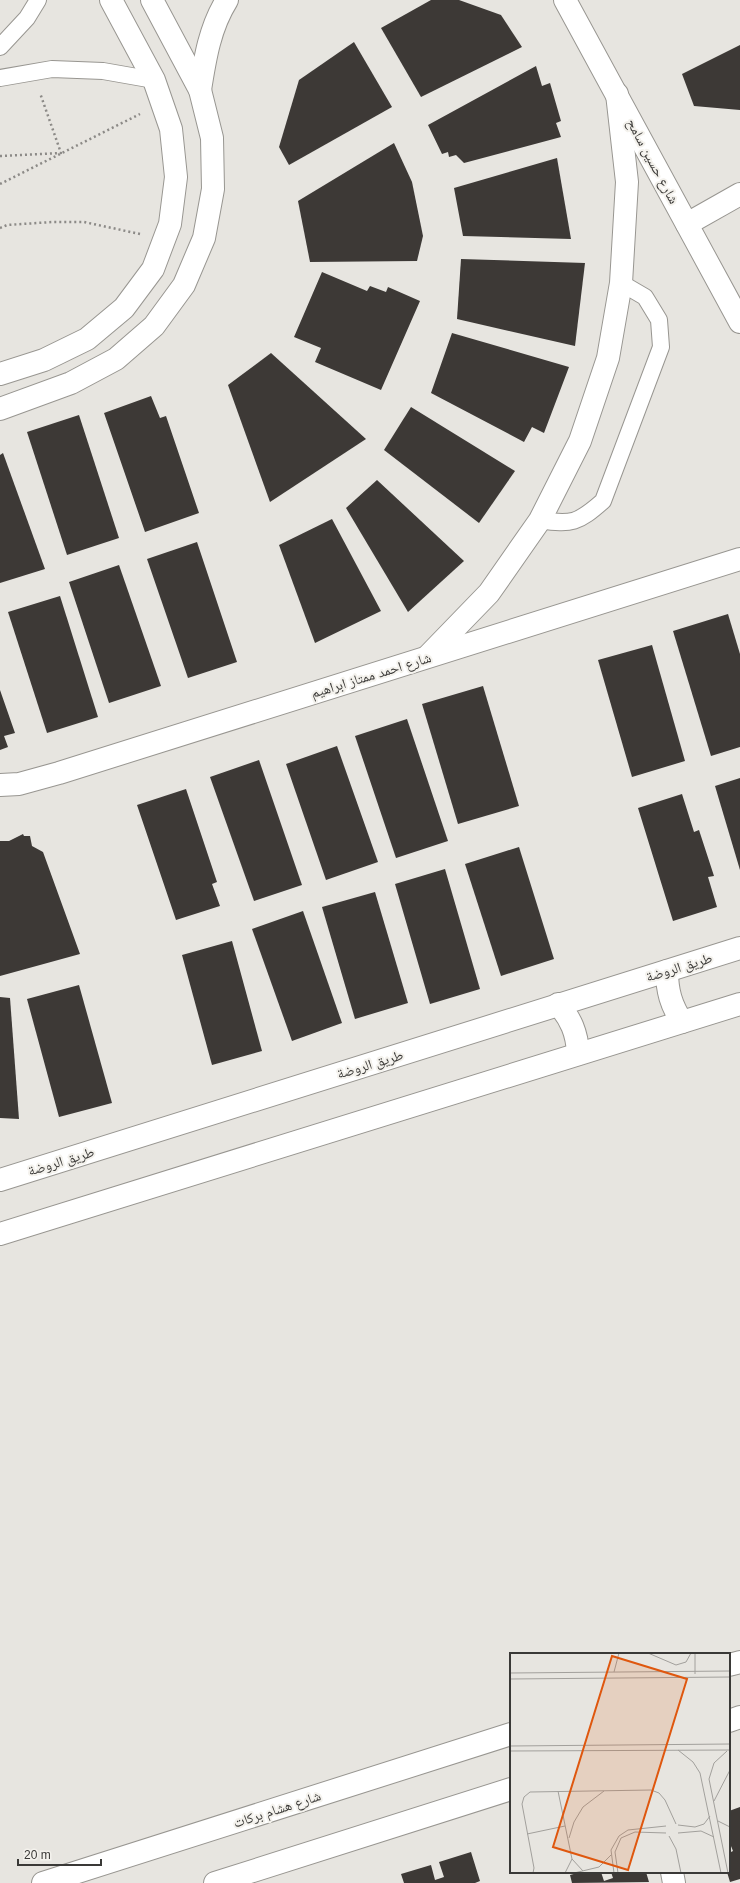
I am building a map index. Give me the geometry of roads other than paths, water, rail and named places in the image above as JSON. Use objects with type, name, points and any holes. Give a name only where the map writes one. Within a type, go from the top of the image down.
[{"type":"street","points":[[0,374],[44,360],[87,339],[119,313],[152,269],[170,224],[176,177],[171,129],[154,80],[111,0]]},
{"type":"street","points":[[0,409],[71,383],[116,359],[154,326],[184,285],[204,238],[213,189],[212,138],[200,90],[152,0]]},
{"type":"street","points":[[200,90],[206,50],[220,11],[227,0]]},
{"type":"street","name":"شارع حسين سامح","points":[[565,0],[740,322]]},
{"type":"street","points":[[428,657],[488,593],[540,520],[582,434],[608,358],[621,283],[627,182],[617,94]]},
{"type":"street","points":[[687,224],[740,194]]},
{"type":"street","name":"شارع احمد ممتاز ابراهيم","points":[[0,785],[19,784],[59,773],[740,559]]},
{"type":"street","name":"طريق الروضة","points":[[0,1180],[740,948]]},
{"type":"street","points":[[667,971],[669,998],[682,1022]]},
{"type":"street","points":[[558,1004],[567,1014],[573,1026],[577,1039],[578,1053]]},
{"type":"street","points":[[0,1234],[578,1053],[740,1004]]},
{"type":"street","points":[[730,1665],[740,1662]]},
{"type":"street","points":[[730,1721],[740,1717]]},
{"type":"street","name":"شارع هشام بركات","points":[[43,1883],[510,1734]]},
{"type":"street","points":[[215,1883],[510,1789]]},
{"type":"street","points":[[672,1873],[674,1883]]},
{"type":"lane","points":[[0,47],[27,18],[38,0]]},
{"type":"lane","points":[[0,78],[52,69],[103,71],[154,80]]},
{"type":"lane","points":[[540,520],[563,524],[585,517],[603,501],[661,347],[659,320],[645,297],[621,283]]}]
